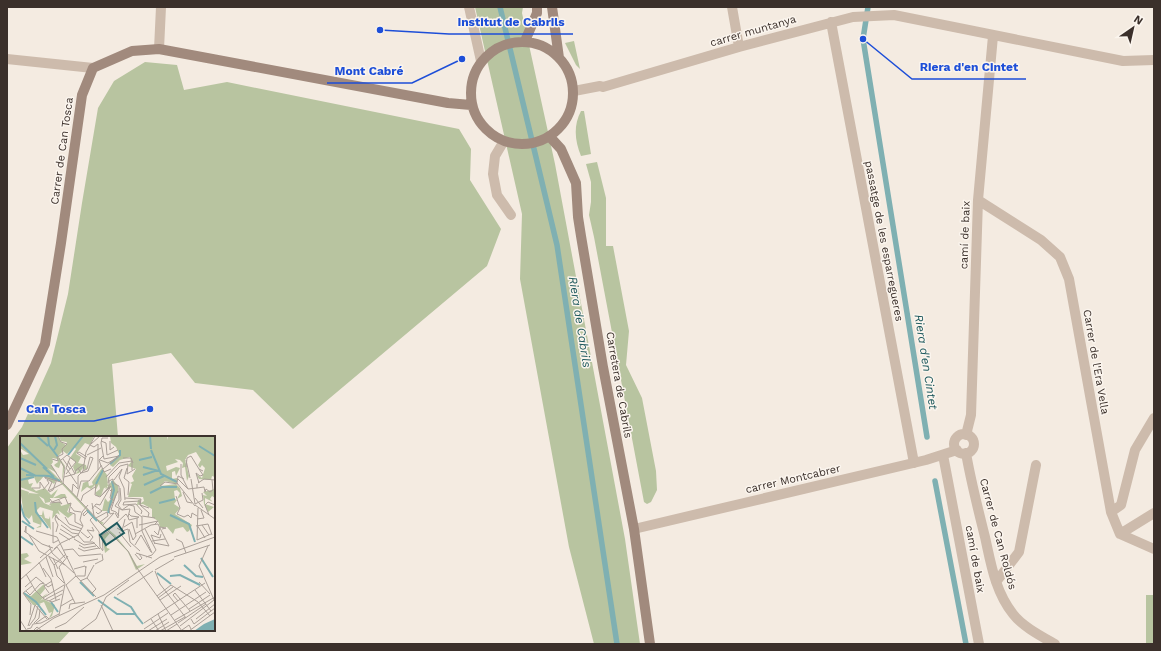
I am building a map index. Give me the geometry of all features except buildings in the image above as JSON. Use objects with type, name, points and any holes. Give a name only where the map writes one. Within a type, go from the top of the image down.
[{"type":"street","points":[[159,49],[161,7]]},
{"type":"street","points":[[469,7],[481,61]]},
{"type":"street","points":[[525,41],[537,13],[537,7]]},
{"type":"street","points":[[552,7],[559,58]]},
{"type":"street","points":[[732,7],[739,48]]},
{"type":"street","name":"carrer muntanya","points":[[574,91],[600,86],[603,87],[853,17],[894,15],[1123,61],[1154,60]]},
{"type":"street","name":"passatge de les esparregueres","points":[[831,22],[914,463]]},
{"type":"street","name":"camí de baix","points":[[966,434],[971,415],[978,200],[993,36]]},
{"type":"street","points":[[525,41],[540,45],[553,52],[564,63],[571,76],[574,91],[568,117],[560,128],[550,137],[535,143],[519,145],[504,142],[489,133],[478,120],[471,105],[470,90],[473,75],[481,61],[493,50],[508,43],[525,41]]},
{"type":"street","points":[[7,60],[93,68],[132,51],[159,49],[448,103],[471,105]]},
{"type":"street","name":"Carrer de Can Tosca","points":[[7,425],[45,344],[82,95],[93,68]]},
{"type":"street","name":"Carretera de Cabrils","points":[[550,137],[561,149],[576,183],[578,217],[582,242],[603,366],[634,529],[650,644]]},
{"type":"street","points":[[504,142],[495,156],[493,174],[497,194],[510,215]]},
{"type":"street","name":"Carrer de l'Era Vella","points":[[978,200],[1041,240],[1060,257],[1069,279],[1111,512],[1120,534]]},
{"type":"street","points":[[1111,512],[1121,505],[1135,450],[1154,418]]},
{"type":"street","points":[[966,434],[972,438],[974,444],[972,450],[962,452],[955,444],[959,436],[966,434]]},
{"type":"street","name":"carrer Montcabrer","points":[[634,529],[943,455],[962,452]]},
{"type":"street","name":"Carrer de Can Roldós","points":[[962,452],[996,582],[1002,599],[1014,615],[1035,633],[1055,644]]},
{"type":"street","name":"camí de baix","points":[[943,455],[979,644]]},
{"type":"street","points":[[996,582],[1019,552],[1036,465]]},
{"type":"street","points":[[1120,534],[1154,513]]},
{"type":"street","points":[[1120,534],[1154,549]]},
{"type":"green space","points":[[475,7],[523,7],[522,13],[555,164],[625,539],[640,644],[594,644],[569,547],[520,279],[522,214]]},
{"type":"green space","points":[[574,41],[580,69],[576,65],[565,43]]},
{"type":"green space","points":[[145,62],[177,65],[184,90],[227,82],[459,129],[471,149],[470,180],[501,229],[487,266],[293,429],[253,390],[195,383],[171,353],[112,364],[118,436],[20,436],[20,631],[70,631],[58,644],[7,644],[7,448],[22,427],[51,363],[68,294],[98,108],[114,81]]},
{"type":"green space","points":[[581,111],[584,111],[591,154],[581,156],[577,145],[576,128]]},
{"type":"green space","points":[[597,162],[606,198],[606,246],[613,246],[629,331],[626,365],[642,398],[656,471],[657,490],[651,502],[647,504],[644,502],[589,215],[591,202],[591,182],[586,164]]},
{"type":"green space","points":[[1146,595],[1154,595],[1154,644],[1146,644]]},
{"type":"waterway","name":"Riera de Cabrils","points":[[500,7],[557,245],[617,644]]},
{"type":"waterway","name":"Riera d'en Cintet","points":[[868,7],[863,39],[927,437]]},
{"type":"waterway","name":"Riera d'en Cintet","points":[[935,481],[966,644]]},
{"type":"place","name":"Institut de Cabrils","points":[[380,30]]},
{"type":"place","name":"Riera d'en Cintet","points":[[863,39]]},
{"type":"place","name":"Mont Cabré","points":[[462,59]]},
{"type":"place","name":"Can Tosca","points":[[150,409]]}]
